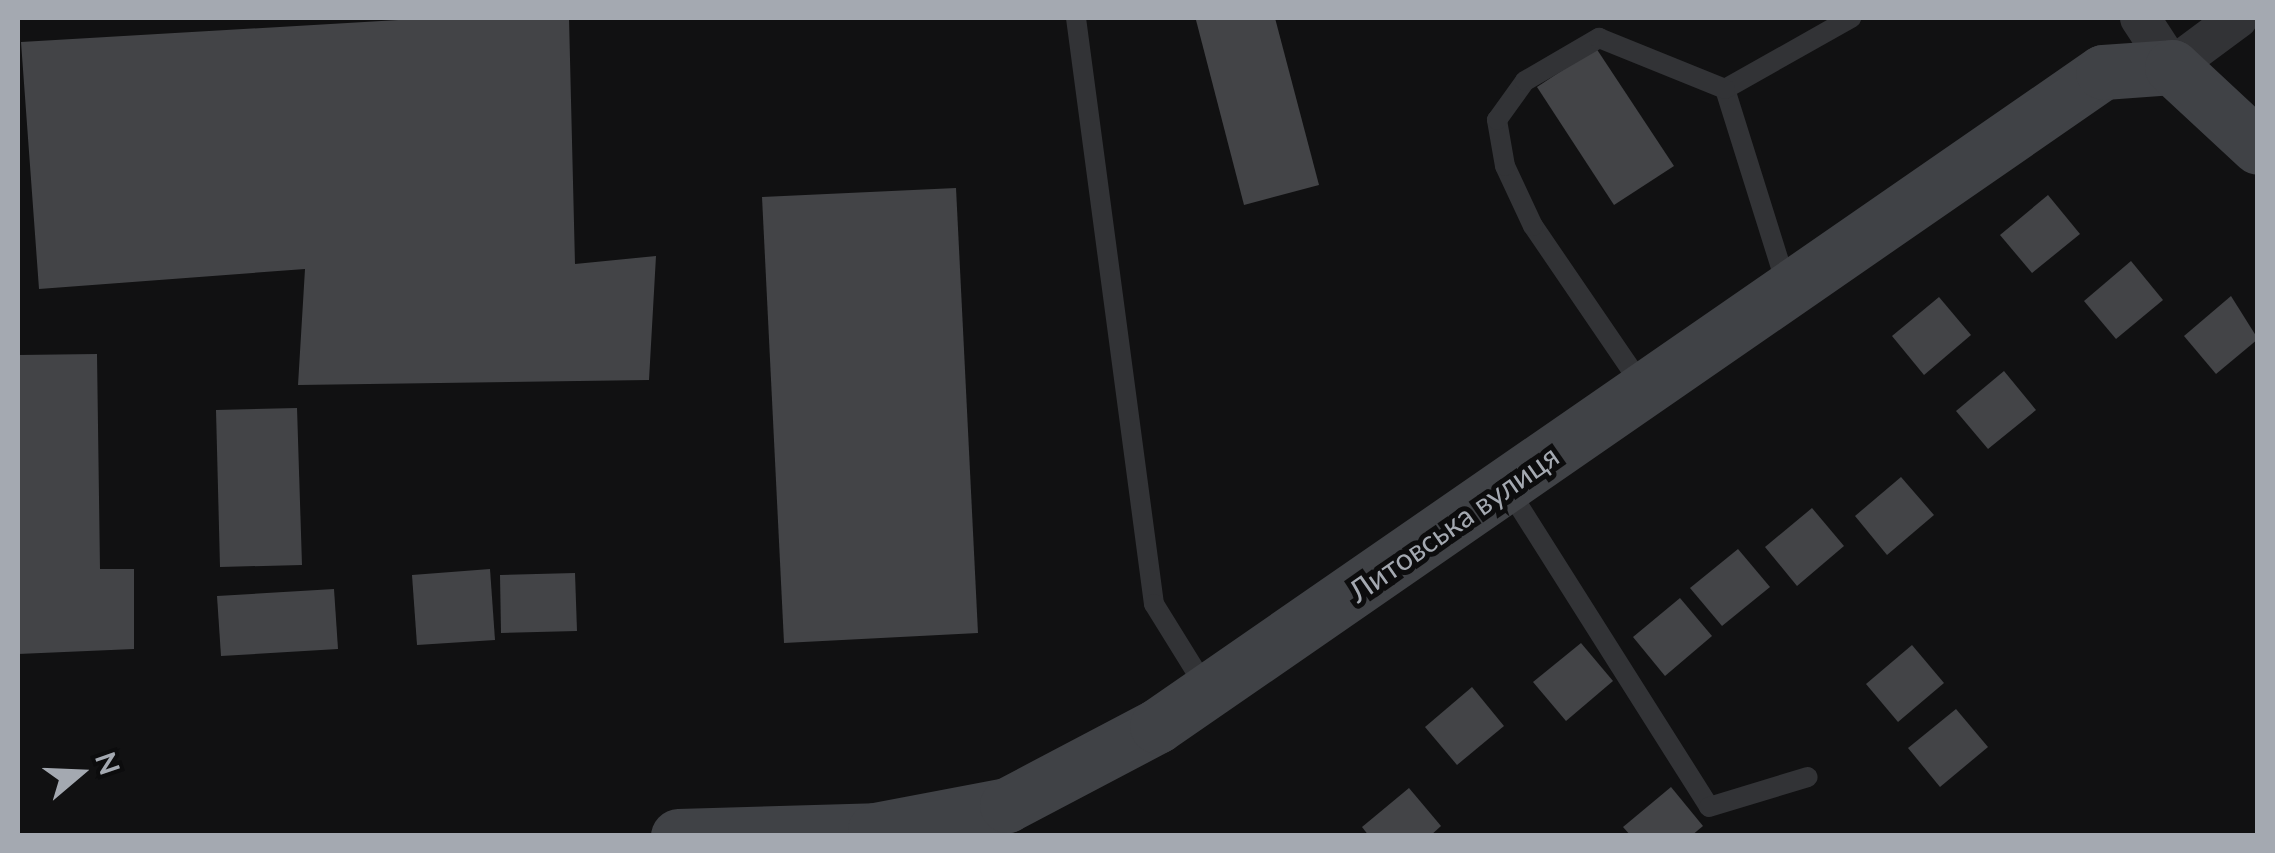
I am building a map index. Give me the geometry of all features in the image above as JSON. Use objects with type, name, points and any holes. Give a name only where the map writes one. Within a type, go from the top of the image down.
[{"type":"street","points":[[2140,18],[2172,67],[2258,147]]},
{"type":"street","points":[[2172,67],[2238,18]]},
{"type":"street","name":"Литовська вулиця","points":[[678,836],[875,830],[1008,805],[1209,693],[1786,287],[2103,72],[2172,67]]},
{"type":"lane","points":[[1076,18],[1154,604],[1209,693]]},
{"type":"lane","points":[[1725,89],[1851,18]]},
{"type":"lane","points":[[1643,388],[1533,226],[1505,166],[1497,120],[1525,82],[1599,38],[1725,89]]},
{"type":"lane","points":[[1725,89],[1786,287]]},
{"type":"lane","points":[[1506,485],[1709,807],[1808,777]]},
{"type":"building","points":[[432,18],[569,18],[575,264],[656,256],[649,380],[298,385],[305,269],[39,289],[21,42]]},
{"type":"building","points":[[1275,18],[1319,185],[1244,205],[1196,20]]},
{"type":"building","points":[[1596,48],[1674,166],[1614,205],[1537,87]]},
{"type":"building","points":[[956,188],[978,633],[784,643],[762,197]]},
{"type":"building","points":[[2048,195],[2080,234],[2032,273],[2000,235]]},
{"type":"building","points":[[2131,261],[2163,300],[2116,339],[2084,301]]},
{"type":"building","points":[[2231,296],[2258,339],[2216,374],[2184,336]]},
{"type":"building","points":[[1939,297],[1971,335],[1924,375],[1892,336]]},
{"type":"building","points":[[97,354],[100,569],[134,569],[134,649],[18,654],[18,355]]},
{"type":"building","points":[[2004,371],[2036,410],[1988,449],[1956,411]]},
{"type":"building","points":[[297,408],[302,565],[220,567],[216,410]]},
{"type":"building","points":[[1901,477],[1934,515],[1887,555],[1855,516]]},
{"type":"building","points":[[1812,508],[1844,546],[1797,586],[1765,547]]},
{"type":"building","points":[[1738,549],[1770,587],[1722,626],[1690,588]]},
{"type":"building","points":[[490,569],[495,640],[417,645],[412,575]]},
{"type":"building","points":[[575,573],[577,631],[501,633],[500,575]]},
{"type":"building","points":[[334,589],[338,649],[221,656],[217,596]]},
{"type":"building","points":[[1680,598],[1712,636],[1665,676],[1633,637]]},
{"type":"building","points":[[1581,643],[1613,681],[1566,721],[1533,682]]},
{"type":"building","points":[[1912,645],[1944,683],[1898,722],[1866,684]]},
{"type":"building","points":[[1472,687],[1504,726],[1457,765],[1425,727]]},
{"type":"building","points":[[1956,709],[1988,747],[1940,787],[1908,748]]},
{"type":"building","points":[[1671,787],[1703,826],[1691,836],[1631,836],[1623,827]]},
{"type":"building","points":[[1409,788],[1441,826],[1430,836],[1369,836],[1362,827]]}]
